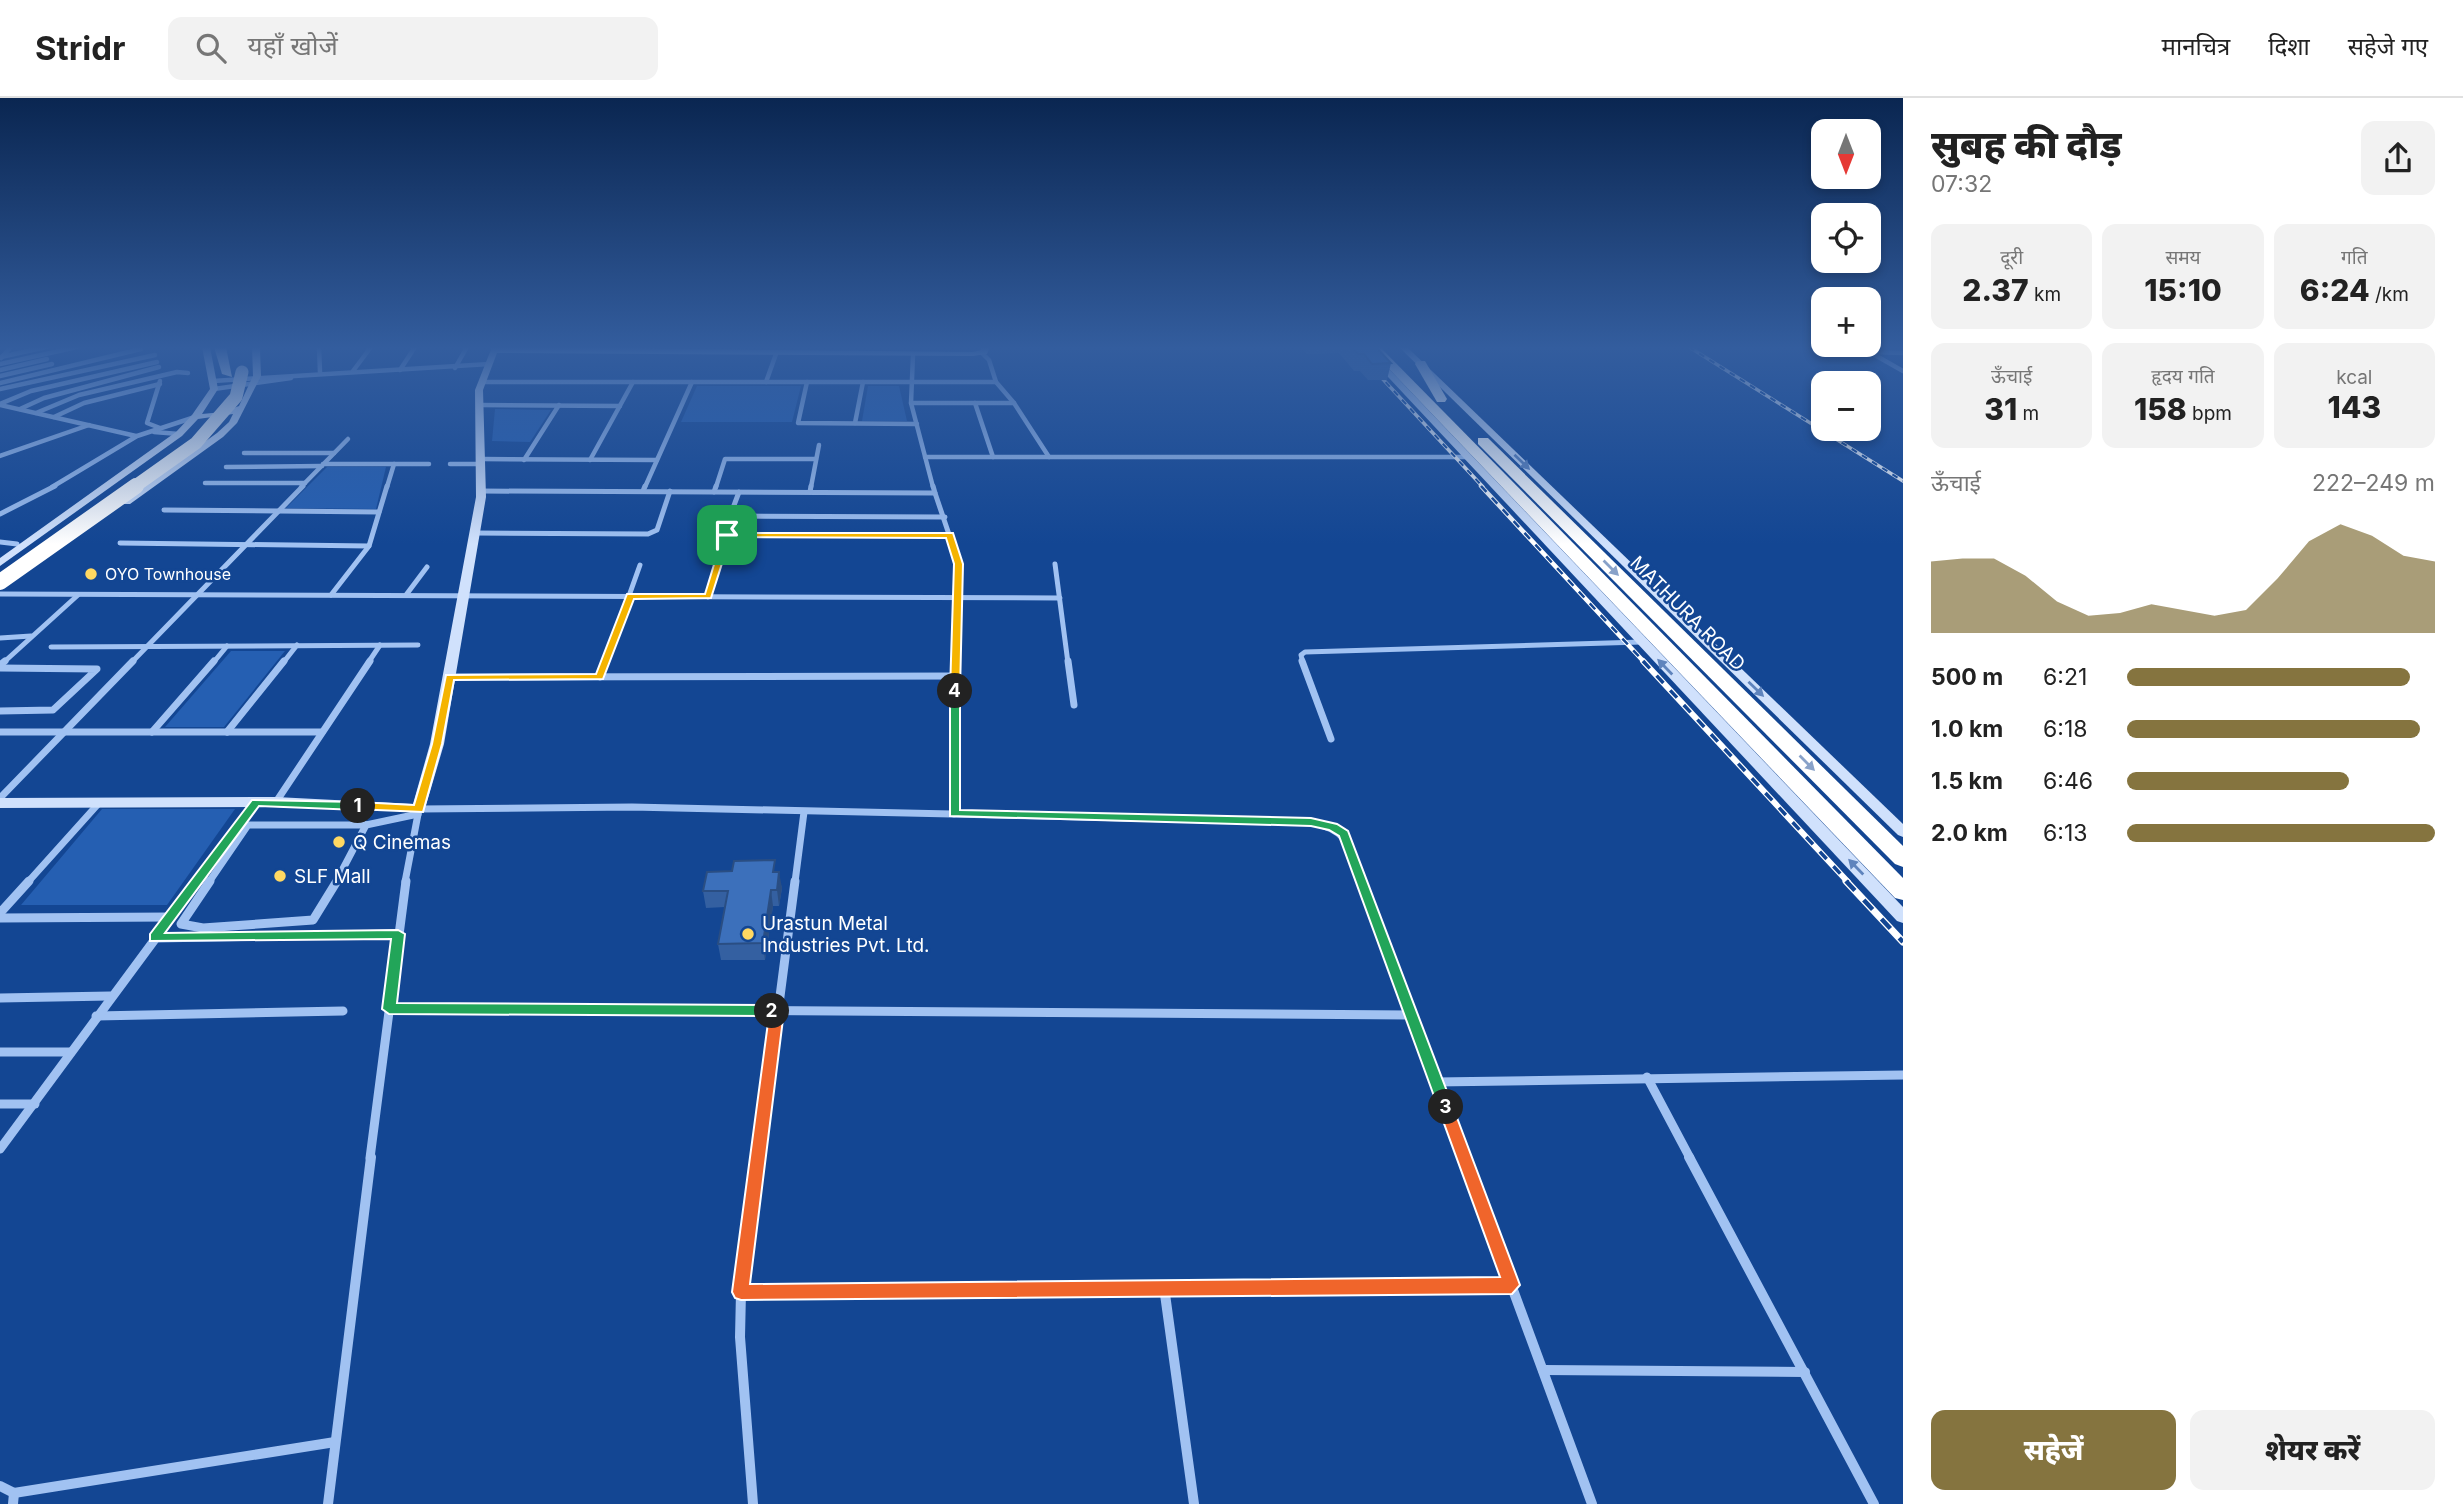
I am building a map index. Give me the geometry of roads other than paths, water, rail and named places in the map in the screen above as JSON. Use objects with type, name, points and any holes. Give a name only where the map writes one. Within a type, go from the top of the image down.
[{"type":"highway","points":[[0,569],[176,446],[209,413]]},
{"type":"highway","points":[[0,582],[196,443],[222,413]]},
{"type":"highway","points":[[1437,413],[1583,565]]},
{"type":"highway","name":"MATHURA ROAD","points":[[1455,413],[1903,859]]},
{"type":"highway","points":[[1522,514],[1583,565]]},
{"type":"highway","name":"MATHURA ROAD","points":[[1583,565],[1903,892]]},
{"type":"street","points":[[36,413],[137,436]]},
{"type":"street","points":[[54,417],[63,413]]},
{"type":"street","points":[[150,413],[147,423],[161,429]]},
{"type":"street","points":[[0,563],[179,434],[198,413]]},
{"type":"street","points":[[0,513],[73,477],[137,436],[195,417],[227,413]]},
{"type":"street","points":[[0,592],[220,435],[238,413]]},
{"type":"street","points":[[328,1504],[398,934],[418,812],[437,744],[481,491],[480,413]]},
{"type":"street","points":[[524,460],[554,413]]},
{"type":"street","points":[[590,460],[616,413]]},
{"type":"street","points":[[643,491],[678,413]]},
{"type":"street","points":[[800,413],[797,423],[917,424]]},
{"type":"street","points":[[855,423],[857,413]]},
{"type":"street","points":[[914,413],[935,493],[959,564],[954,814]]},
{"type":"street","points":[[978,413],[993,457]]},
{"type":"street","points":[[1020,413],[1049,457]]},
{"type":"street","points":[[1427,413],[1903,917]]},
{"type":"street","points":[[1471,413],[1903,832]]},
{"type":"street","points":[[0,456],[90,425]]},
{"type":"street","points":[[149,432],[179,434]]},
{"type":"street","points":[[0,798],[61,732],[348,439]]},
{"type":"street","points":[[810,492],[818,446]]},
{"type":"street","points":[[244,453],[334,453]]},
{"type":"street","points":[[925,457],[1469,457]]},
{"type":"street","points":[[714,492],[725,459],[816,459]]},
{"type":"street","points":[[450,464],[524,460],[657,460]]},
{"type":"street","points":[[331,595],[369,546],[394,464]]},
{"type":"street","points":[[226,467],[429,464]]},
{"type":"street","points":[[205,483],[305,483]]},
{"type":"street","points":[[481,491],[935,493]]},
{"type":"street","points":[[475,533],[648,534],[657,530],[670,491]]},
{"type":"street","points":[[708,597],[727,535],[724,532],[739,492]]},
{"type":"street","points":[[164,510],[379,512]]},
{"type":"street","points":[[729,516],[945,517]]},
{"type":"street","points":[[727,535],[950,535]]},
{"type":"street","points":[[0,542],[17,544]]},
{"type":"street","points":[[120,543],[369,546]]},
{"type":"street","points":[[1055,564],[1074,705]]},
{"type":"street","points":[[600,677],[640,565]]},
{"type":"street","points":[[406,596],[427,567]]},
{"type":"street","points":[[0,592],[78,595],[1060,598]]},
{"type":"street","points":[[0,667],[78,595]]},
{"type":"street","points":[[0,638],[32,636]]},
{"type":"street","points":[[1331,739],[1303,663],[1301,655],[1305,652],[1641,642]]},
{"type":"street","points":[[228,732],[297,645]]},
{"type":"street","points":[[276,802],[380,645]]},
{"type":"street","points":[[51,647],[418,645]]},
{"type":"street","points":[[152,732],[227,646]]},
{"type":"street","points":[[0,667],[97,669],[53,710],[0,711]]},
{"type":"street","points":[[449,677],[955,676]]},
{"type":"street","points":[[0,732],[322,732]]},
{"type":"street","points":[[0,1149],[35,1104],[110,996],[256,802]]},
{"type":"street","points":[[0,803],[276,802],[418,812],[632,807],[1311,822],[1333,827],[1347,839],[1592,1504]]},
{"type":"street","points":[[0,915],[99,803]]},
{"type":"street","points":[[366,825],[320,914],[313,920],[203,928],[181,924],[248,825],[366,825],[418,812]]},
{"type":"street","points":[[753,1504],[740,1337],[741,1292],[804,812]]},
{"type":"street","points":[[0,915],[170,918]]},
{"type":"street","points":[[155,938],[398,934]]},
{"type":"street","points":[[0,998],[110,996]]},
{"type":"street","points":[[389,1009],[1410,1015]]},
{"type":"street","points":[[96,1016],[343,1011]]},
{"type":"street","points":[[0,1052],[71,1052]]},
{"type":"street","points":[[1436,1082],[1903,1075]]},
{"type":"street","points":[[1647,1077],[1874,1504]]},
{"type":"street","points":[[0,1104],[35,1104]]},
{"type":"street","points":[[741,1292],[1164,1286],[1512,1285]]},
{"type":"street","points":[[1164,1286],[1194,1504]]},
{"type":"street","points":[[1543,1370],[1805,1372]]},
{"type":"street","points":[[0,1486],[13,1498],[335,1442]]},
{"type":"railway","points":[[1414,413],[1483,487]]},
{"type":"railway","points":[[1794,413],[1903,481]]},
{"type":"railway","points":[[1481,486],[1645,663]]},
{"type":"railway","points":[[1643,661],[1848,882]]},
{"type":"railway","points":[[1846,881],[1903,942]]},
{"type":"place","name":"OYO Townhouse","points":[[91,574]]},
{"type":"place","name":"Q Cinemas","points":[[339,842]]},
{"type":"place","name":"SLF Mall","points":[[280,876]]},
{"type":"place","name":"Urastun Metal Industries Pvt. Ltd.","points":[[748,934]]}]
